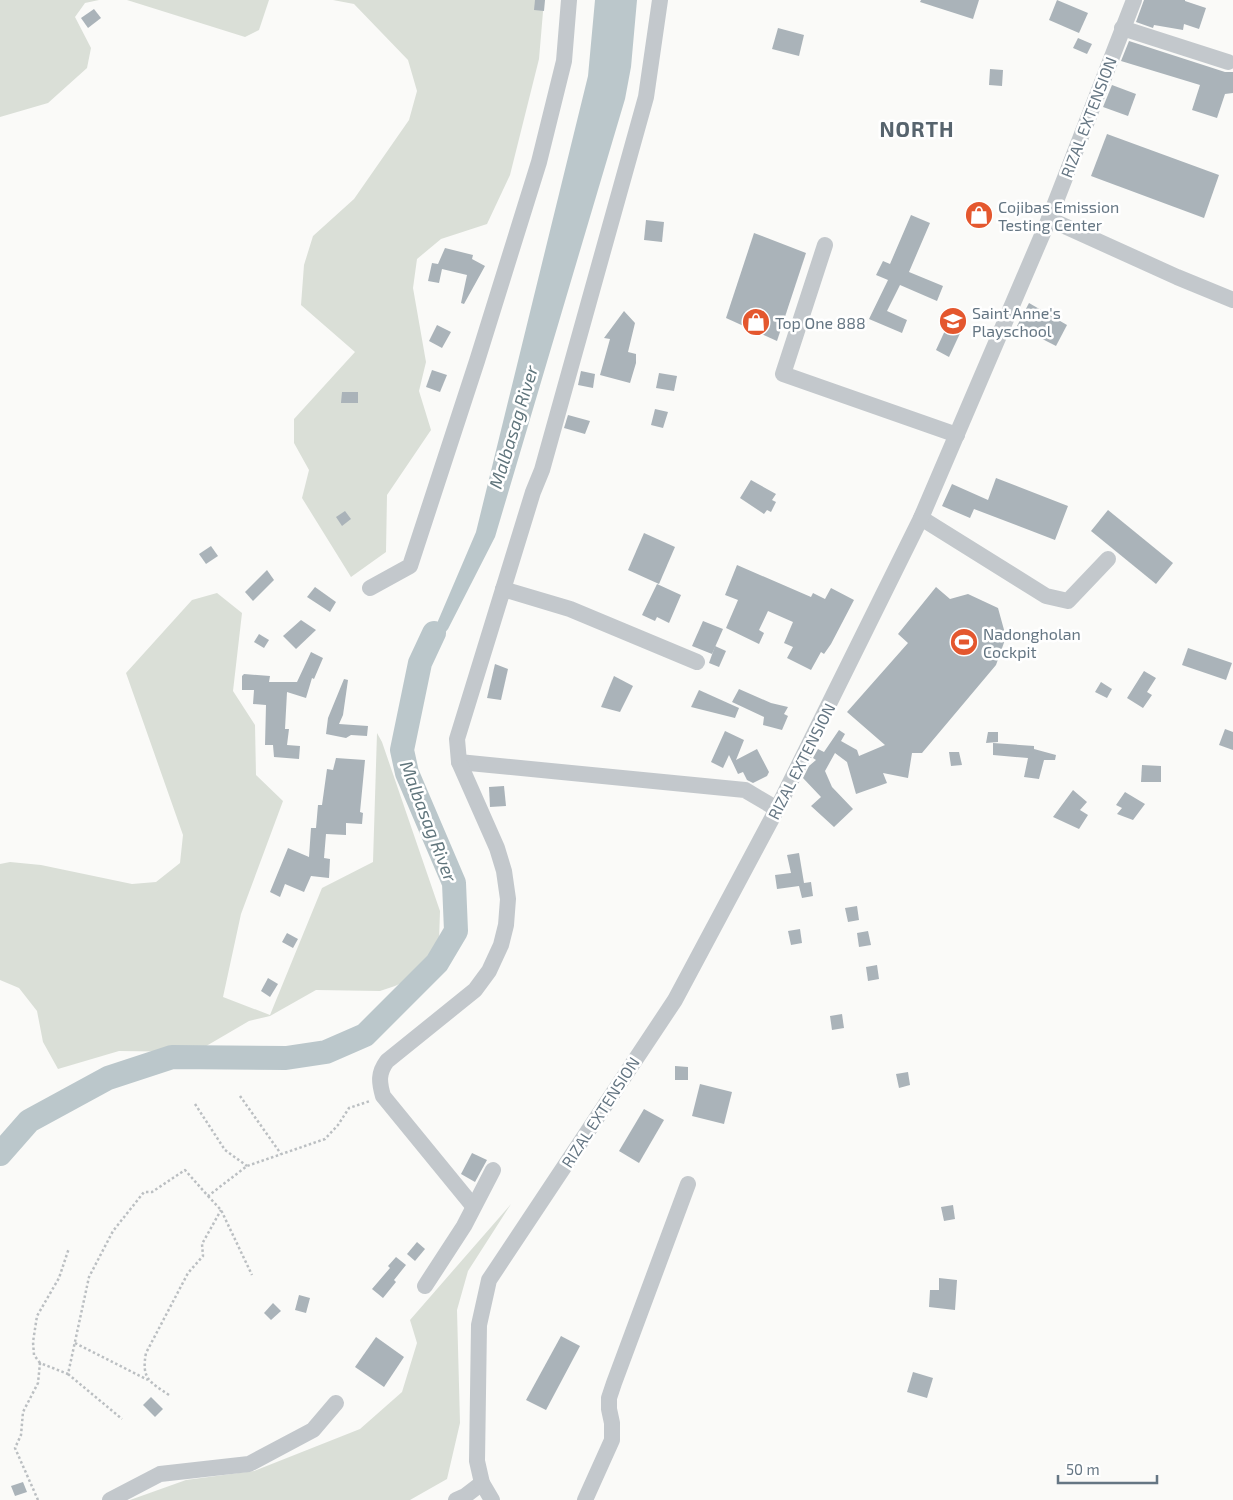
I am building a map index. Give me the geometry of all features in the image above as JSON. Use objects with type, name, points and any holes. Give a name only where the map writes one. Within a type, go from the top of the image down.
[{"type":"street","points":[[370,588],[410,566],[539,162],[564,61],[569,0]]},
{"type":"street","points":[[473,1206],[383,1096],[380,1084],[381,1070],[387,1061],[475,990],[489,971],[501,945],[506,924],[508,898],[504,871],[497,848],[458,762],[457,739],[533,492],[542,470],[646,98],[660,0]]},
{"type":"street","name":"RIZAL EXTENSION","points":[[492,1500],[482,1484],[476,1461],[479,1325],[489,1280],[675,1000],[777,809],[921,518],[1049,219],[1134,0]]},
{"type":"street","points":[[1122,28],[1228,62]]},
{"type":"street","points":[[1049,219],[1177,277],[1233,300]]},
{"type":"street","points":[[825,245],[783,374],[957,435]]},
{"type":"street","points":[[921,518],[1046,596],[1068,601],[1108,559]]},
{"type":"street","points":[[503,589],[570,609],[697,662]]},
{"type":"street","points":[[458,762],[745,790],[777,809]]},
{"type":"street","points":[[425,1286],[464,1226],[493,1170]]},
{"type":"street","points":[[585,1500],[612,1440],[612,1423],[608,1398],[688,1184]]},
{"type":"street","points":[[110,1500],[160,1474],[249,1464],[313,1430],[336,1402]]},
{"type":"street","points":[[456,1500],[482,1484]]},
{"type":"path","points":[[240,1096],[281,1154]]},
{"type":"path","points":[[208,1196],[247,1166],[325,1139],[338,1126],[349,1108],[383,1096]]},
{"type":"path","points":[[195,1104],[226,1150],[247,1166]]},
{"type":"path","points":[[68,1374],[89,1277],[113,1230],[144,1192],[152,1192],[184,1170],[221,1210],[252,1275]]},
{"type":"path","points":[[149,1381],[143,1367],[146,1353],[188,1273],[204,1256],[202,1244],[221,1210]]},
{"type":"path","points":[[69,1248],[59,1278],[37,1316],[33,1342],[34,1355],[40,1363],[68,1374],[122,1419]]},
{"type":"path","points":[[75,1342],[149,1381],[169,1395]]},
{"type":"path","points":[[38,1500],[15,1448],[22,1435],[23,1412],[38,1384],[40,1363]]},
{"type":"shaded area","points":[[0,0],[99,0],[85,3],[75,17],[91,48],[87,68],[48,103],[0,117]]},
{"type":"shaded area","points":[[127,0],[269,0],[259,30],[245,37]]},
{"type":"shaded area","points":[[333,0],[544,0],[539,59],[510,175],[487,224],[441,239],[417,259],[413,288],[426,362],[419,391],[431,430],[387,495],[386,552],[351,577],[302,498],[309,470],[294,443],[294,419],[355,352],[301,305],[304,265],[313,236],[354,199],[409,120],[417,91],[408,60],[354,4]]},
{"type":"shaded area","points":[[217,593],[242,613],[233,691],[255,725],[256,775],[283,801],[241,914],[223,997],[270,1015],[322,888],[373,862],[377,733],[382,742],[440,911],[439,941],[421,968],[408,980],[395,986],[380,991],[316,990],[270,1016],[249,1021],[196,1052],[119,1051],[58,1069],[43,1042],[37,1011],[19,988],[0,980],[0,864],[10,862],[41,865],[132,884],[156,882],[180,863],[183,835],[126,673],[192,600]]},
{"type":"shaded area","points":[[511,1204],[468,1271],[457,1310],[460,1423],[447,1479],[410,1500],[130,1500],[186,1480],[254,1471],[360,1429],[402,1392],[417,1343],[410,1320]]},
{"type":"water","points":[[595,0],[637,0],[631,67],[625,99],[495,537],[448,629],[420,663],[476,532],[588,76]]},
{"type":"building","points":[[535,0],[545,0],[544,11],[534,10]]},
{"type":"building","points":[[921,0],[979,0],[973,19],[920,2]]},
{"type":"building","points":[[1057,0],[1088,13],[1079,33],[1049,20]]},
{"type":"building","points":[[1144,0],[1185,0],[1206,8],[1199,29],[1184,24],[1183,30],[1154,25],[1153,28],[1136,22]]},
{"type":"building","points":[[94,9],[101,18],[88,28],[81,18]]},
{"type":"building","points":[[778,28],[804,35],[799,56],[772,49]]},
{"type":"building","points":[[1078,38],[1092,44],[1087,54],[1073,48]]},
{"type":"building","points":[[1129,41],[1225,72],[1233,72],[1233,93],[1225,94],[1217,118],[1192,110],[1200,85],[1121,61]]},
{"type":"building","points":[[990,69],[1003,70],[1002,86],[989,85]]},
{"type":"building","points":[[1112,85],[1136,94],[1128,116],[1103,107]]},
{"type":"building","points":[[1107,134],[1219,175],[1204,218],[1091,176]]},
{"type":"building","points":[[911,215],[930,223],[909,272],[943,286],[937,301],[900,285],[887,311],[907,320],[902,333],[869,319],[888,280],[876,275],[883,261],[890,264]]},
{"type":"building","points":[[646,220],[664,222],[662,242],[644,240]]},
{"type":"building","points":[[754,233],[806,253],[777,341],[726,318]]},
{"type":"building","points":[[445,248],[473,255],[472,259],[485,266],[464,304],[461,303],[467,275],[442,269],[439,283],[428,281],[432,263],[438,264]]},
{"type":"building","points":[[1029,303],[1067,325],[1056,346],[1017,326]]},
{"type":"building","points":[[624,311],[635,323],[628,352],[636,354],[636,363],[630,383],[600,375],[610,339],[604,338]]},
{"type":"building","points":[[948,324],[962,329],[949,357],[936,350]]},
{"type":"building","points":[[437,325],[451,332],[442,348],[429,341]]},
{"type":"building","points":[[432,370],[447,375],[440,392],[426,387]]},
{"type":"building","points":[[581,371],[595,374],[593,388],[578,385]]},
{"type":"building","points":[[659,373],[677,376],[674,391],[656,388]]},
{"type":"building","points":[[342,392],[358,392],[358,403],[341,403]]},
{"type":"building","points":[[655,409],[668,412],[663,428],[651,425]]},
{"type":"building","points":[[568,415],[590,421],[585,434],[564,428]]},
{"type":"building","points":[[996,478],[1068,506],[1055,540],[974,509],[970,518],[942,506],[952,484],[988,500]]},
{"type":"building","points":[[751,480],[776,494],[772,500],[776,502],[771,512],[767,510],[764,514],[740,498]]},
{"type":"building","points":[[1108,510],[1173,563],[1156,584],[1091,531]]},
{"type":"building","points":[[345,511],[351,519],[342,526],[336,517]]},
{"type":"building","points":[[644,533],[675,547],[659,584],[628,570]]},
{"type":"building","points":[[211,546],[218,556],[206,564],[199,554]]},
{"type":"building","points":[[737,565],[811,597],[813,593],[825,599],[831,588],[854,600],[831,644],[824,654],[821,652],[811,670],[787,658],[793,647],[784,643],[793,622],[768,611],[759,630],[764,633],[759,644],[726,628],[738,600],[725,595]]},
{"type":"building","points":[[267,570],[274,580],[253,601],[245,592]]},
{"type":"building","points":[[657,584],[681,595],[669,623],[657,617],[655,621],[642,615]]},
{"type":"building","points":[[315,587],[336,602],[330,612],[307,597]]},
{"type":"building","points":[[936,587],[950,599],[968,594],[998,608],[1006,637],[996,665],[922,753],[912,753],[908,778],[883,773],[887,783],[856,794],[847,762],[835,753],[825,771],[832,787],[853,809],[834,827],[811,806],[821,797],[803,778],[809,766],[816,760],[813,758],[818,749],[824,752],[839,730],[845,734],[841,741],[857,750],[859,756],[885,745],[847,712],[908,643],[898,634]]},
{"type":"building","points":[[301,620],[316,630],[296,649],[283,636]]},
{"type":"building","points":[[703,621],[723,629],[712,654],[692,646]]},
{"type":"building","points":[[259,634],[269,640],[264,648],[254,642]]},
{"type":"building","points":[[715,646],[726,651],[719,667],[709,663]]},
{"type":"building","points":[[1188,648],[1232,663],[1226,680],[1182,665]]},
{"type":"building","points":[[311,652],[323,658],[314,679],[312,678],[306,698],[287,692],[285,729],[289,729],[287,745],[300,746],[299,759],[274,757],[273,745],[265,745],[266,705],[253,704],[254,690],[242,690],[242,676],[244,674],[270,676],[269,682],[297,682]]},
{"type":"building","points":[[495,664],[508,669],[501,700],[487,698]]},
{"type":"building","points":[[1144,671],[1156,678],[1147,692],[1152,695],[1143,708],[1127,698]]},
{"type":"building","points":[[614,676],[633,686],[620,712],[601,707]]},
{"type":"building","points":[[344,679],[348,680],[343,715],[339,724],[368,726],[367,736],[351,735],[346,738],[326,734],[328,718]]},
{"type":"building","points":[[1101,682],[1112,689],[1107,698],[1095,692]]},
{"type":"building","points":[[739,689],[771,703],[788,707],[784,714],[788,716],[782,730],[763,725],[764,717],[732,702]]},
{"type":"building","points":[[699,690],[739,708],[735,718],[691,707]]},
{"type":"building","points":[[1225,729],[1233,732],[1233,750],[1219,745]]},
{"type":"building","points":[[725,731],[744,740],[736,760],[757,749],[769,772],[767,776],[753,783],[747,780],[743,772],[738,774],[729,755],[723,768],[711,762]]},
{"type":"building","points":[[988,732],[998,732],[998,742],[986,743]]},
{"type":"building","points":[[993,743],[1034,746],[1034,749],[1056,755],[1055,760],[1044,760],[1039,779],[1024,777],[1028,758],[993,755]]},
{"type":"building","points":[[949,752],[959,752],[962,765],[951,766]]},
{"type":"building","points":[[336,758],[365,760],[360,812],[363,813],[362,824],[346,823],[346,835],[326,834],[324,858],[330,859],[329,878],[311,876],[304,892],[285,884],[280,897],[270,892],[288,848],[309,857],[311,828],[316,828],[318,805],[322,805],[327,769],[333,770]]},
{"type":"building","points":[[1142,765],[1161,766],[1161,782],[1141,782]]},
{"type":"building","points":[[504,786],[506,806],[490,807],[489,787]]},
{"type":"building","points":[[1073,790],[1087,802],[1080,810],[1088,815],[1079,829],[1053,817]]},
{"type":"building","points":[[1125,792],[1145,804],[1133,820],[1117,814],[1122,808],[1116,805]]},
{"type":"building","points":[[799,853],[804,883],[811,882],[813,896],[802,898],[799,886],[777,889],[775,875],[791,873],[787,855]]},
{"type":"building","points":[[857,906],[859,920],[848,922],[845,908]]},
{"type":"building","points":[[800,929],[802,943],[791,945],[788,931]]},
{"type":"building","points":[[868,931],[871,945],[859,947],[857,933]]},
{"type":"building","points":[[287,933],[298,939],[293,948],[282,942]]},
{"type":"building","points":[[877,965],[879,979],[868,981],[866,967]]},
{"type":"building","points":[[268,978],[278,984],[270,997],[261,991]]},
{"type":"building","points":[[842,1014],[844,1028],[832,1030],[830,1016]]},
{"type":"building","points":[[675,1066],[688,1067],[688,1080],[675,1080]]},
{"type":"building","points":[[908,1072],[910,1085],[899,1088],[896,1074]]},
{"type":"building","points":[[700,1084],[732,1092],[724,1124],[692,1116]]},
{"type":"building","points":[[644,1109],[664,1120],[639,1163],[619,1151]]},
{"type":"building","points":[[472,1153],[487,1160],[475,1182],[461,1174]]},
{"type":"building","points":[[953,1205],[955,1219],[944,1221],[941,1207]]},
{"type":"building","points":[[417,1242],[425,1249],[415,1261],[407,1254]]},
{"type":"building","points":[[396,1257],[406,1265],[394,1280],[396,1282],[383,1298],[372,1289],[390,1268],[388,1266]]},
{"type":"building","points":[[939,1278],[957,1280],[955,1310],[929,1307],[930,1290],[939,1290]]},
{"type":"building","points":[[299,1295],[310,1298],[306,1313],[295,1310]]},
{"type":"building","points":[[273,1303],[281,1311],[271,1320],[264,1313]]},
{"type":"building","points":[[561,1336],[580,1346],[546,1410],[526,1400]]},
{"type":"building","points":[[376,1337],[404,1357],[384,1387],[355,1367]]},
{"type":"building","points":[[913,1372],[933,1378],[927,1398],[907,1392]]},
{"type":"building","points":[[151,1397],[163,1409],[155,1417],[143,1405]]},
{"type":"building","points":[[23,1482],[27,1492],[15,1496],[11,1486]]},
{"type":"waterway","name":"Malbasag River","points":[[0,1154],[29,1121],[108,1078],[172,1057],[286,1058],[326,1052],[365,1035],[437,963],[456,931],[454,883],[407,773],[402,750],[420,663],[434,633]]},
{"type":"place","name":"Cojibas Emission Testing Center","points":[[979,215]]},
{"type":"place","name":"Saint Anne's Playschool","points":[[953,321]]},
{"type":"place","name":"Top One 888","points":[[756,322]]},
{"type":"place","name":"Nadongholan Cockpit","points":[[964,642]]},
{"type":"district","name":"NORTH","points":[[917,128]]}]
